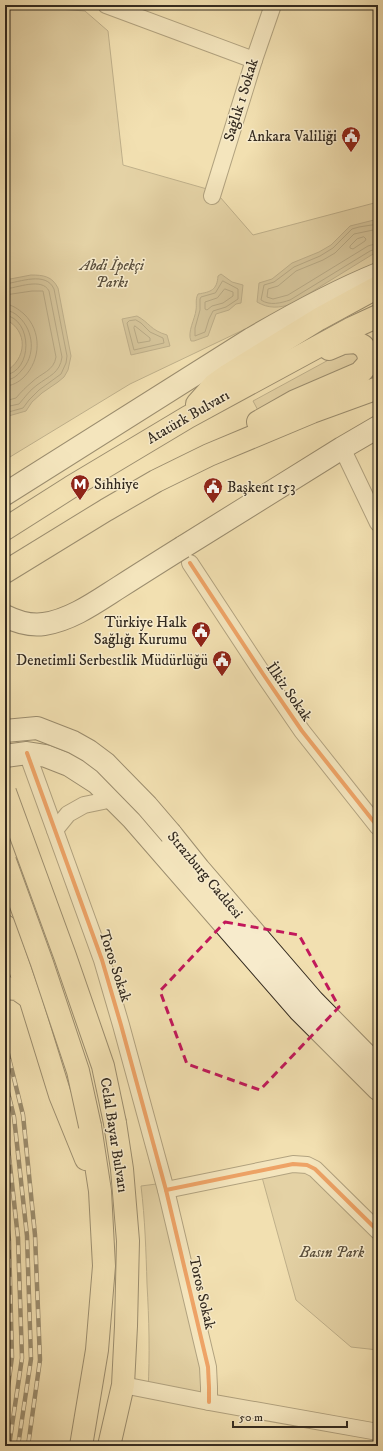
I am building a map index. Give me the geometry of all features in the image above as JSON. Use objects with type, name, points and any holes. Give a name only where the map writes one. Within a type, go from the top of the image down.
[{"type":"main road","points":[[5,494],[251,339],[291,316],[355,283],[378,274]]},
{"type":"main road","points":[[188,417],[205,394],[214,385],[228,375],[319,319],[378,287]]},
{"type":"main road","name":"Atatürk Bulvarı","points":[[5,529],[71,487],[188,417],[352,328],[378,316]]},
{"type":"main road","points":[[209,455],[256,423],[295,401],[360,373],[368,364],[369,354],[360,344],[356,342],[348,342],[265,375]]},
{"type":"main road","points":[[5,572],[156,481],[209,455],[312,412],[378,388]]},
{"type":"main road","points":[[5,616],[23,623],[43,624],[71,615],[93,604],[187,555],[342,448],[378,427]]},
{"type":"main road","name":"Strazburg Caddesi","points":[[5,731],[37,728],[89,750],[105,763],[147,806],[199,869],[313,1001],[378,1067]]},
{"type":"main road","name":"Strazburg Caddesi","points":[[5,756],[27,753],[46,756],[69,766],[97,783],[134,819],[300,1011],[378,1089]]},
{"type":"main road","name":"Celal Bayar Bulvarı","points":[[5,792],[65,956],[103,1066],[115,1123],[122,1169],[128,1241],[123,1385],[109,1446]]},
{"type":"main road","name":"Celal Bayar Bulvarı","points":[[5,861],[42,963],[78,1071],[90,1126],[100,1191],[104,1266],[97,1350],[81,1446]]},
{"type":"main road","points":[[5,926],[10,959],[30,998],[60,1095],[100,1191]]},
{"type":"main road","points":[[5,988],[17,989],[30,998]]},
{"type":"street","points":[[106,5],[254,60]]},
{"type":"street","name":"Sağlık 1 Sokak","points":[[212,196],[254,60],[273,5]]},
{"type":"street","points":[[342,448],[378,523]]},
{"type":"street","name":"İlkiz Sokak","points":[[187,555],[263,674],[302,731],[378,827]]},
{"type":"street","name":"Toros Sokak","points":[[27,753],[102,960],[122,1025],[166,1190],[208,1367],[210,1387],[209,1402]]},
{"type":"street","points":[[55,830],[68,814],[84,805],[113,798]]},
{"type":"street","points":[[166,1190],[293,1164],[307,1165],[322,1175],[378,1232]]},
{"type":"street","points":[[123,1385],[378,1432]]},
{"type":"highlighted area","points":[[225,922],[299,935],[339,1007],[260,1090],[187,1064],[160,991]]},
{"type":"green space","name":"Abdi İpekçi Parkı","points":[[5,5],[85,11],[108,31],[123,165],[221,193],[220,197],[253,235],[378,202],[378,262],[281,312],[130,384],[5,460]]},
{"type":"green space","points":[[351,350],[358,355],[359,360],[355,366],[261,416],[253,401],[345,351]]},
{"type":"green space","name":"Basın Park","points":[[300,1164],[378,1231],[378,1350],[351,1347],[296,1300],[260,1170]]},
{"type":"green space","points":[[164,1183],[209,1402],[148,1390],[148,1310],[145,1235],[141,1186]]},
{"type":"water","points":[[378,219],[378,251],[292,304],[274,307],[266,306],[257,302],[259,283],[272,279],[292,263],[319,252],[331,245],[350,226]]},
{"type":"water","points":[[221,274],[232,282],[243,285],[241,303],[236,304],[229,310],[216,314],[208,336],[191,341],[190,334],[198,294],[212,290],[215,287],[218,276]]},
{"type":"water","points":[[31,275],[47,277],[56,284],[58,288],[71,356],[68,370],[64,377],[42,393],[32,402],[26,411],[5,417],[5,372],[18,360],[22,345],[18,331],[13,324],[5,319],[5,280]]},
{"type":"water","points":[[137,316],[153,329],[167,335],[170,346],[131,355],[122,319]]},
{"type":"railway","points":[[5,1042],[23,1115],[35,1235],[40,1360],[28,1446]]},
{"type":"railway","points":[[5,1080],[14,1117],[27,1236],[31,1359],[18,1446]]},
{"type":"railway","points":[[5,1120],[18,1238],[22,1358],[9,1446]]},
{"type":"railway","points":[[5,1205],[9,1240],[12,1357],[5,1409]]},
{"type":"cycle path","points":[[190,563],[302,731],[378,827]]},
{"type":"cycle path","points":[[27,753],[102,960],[121,1025],[166,1190],[208,1367],[209,1402]]},
{"type":"cycle path","points":[[166,1190],[293,1164],[307,1165],[315,1169],[378,1231]]},
{"type":"place","name":"Ankara Valiliği","points":[[351,153]]},
{"type":"place","name":"Sıhhiye","points":[[80,501]]},
{"type":"place","name":"Başkent 153","points":[[213,504]]},
{"type":"place","name":"Türkiye Halk Sağlığı Kurumu","points":[[201,648]]},
{"type":"place","name":"Denetimli Serbestlik Müdürlüğü","points":[[222,677]]}]
